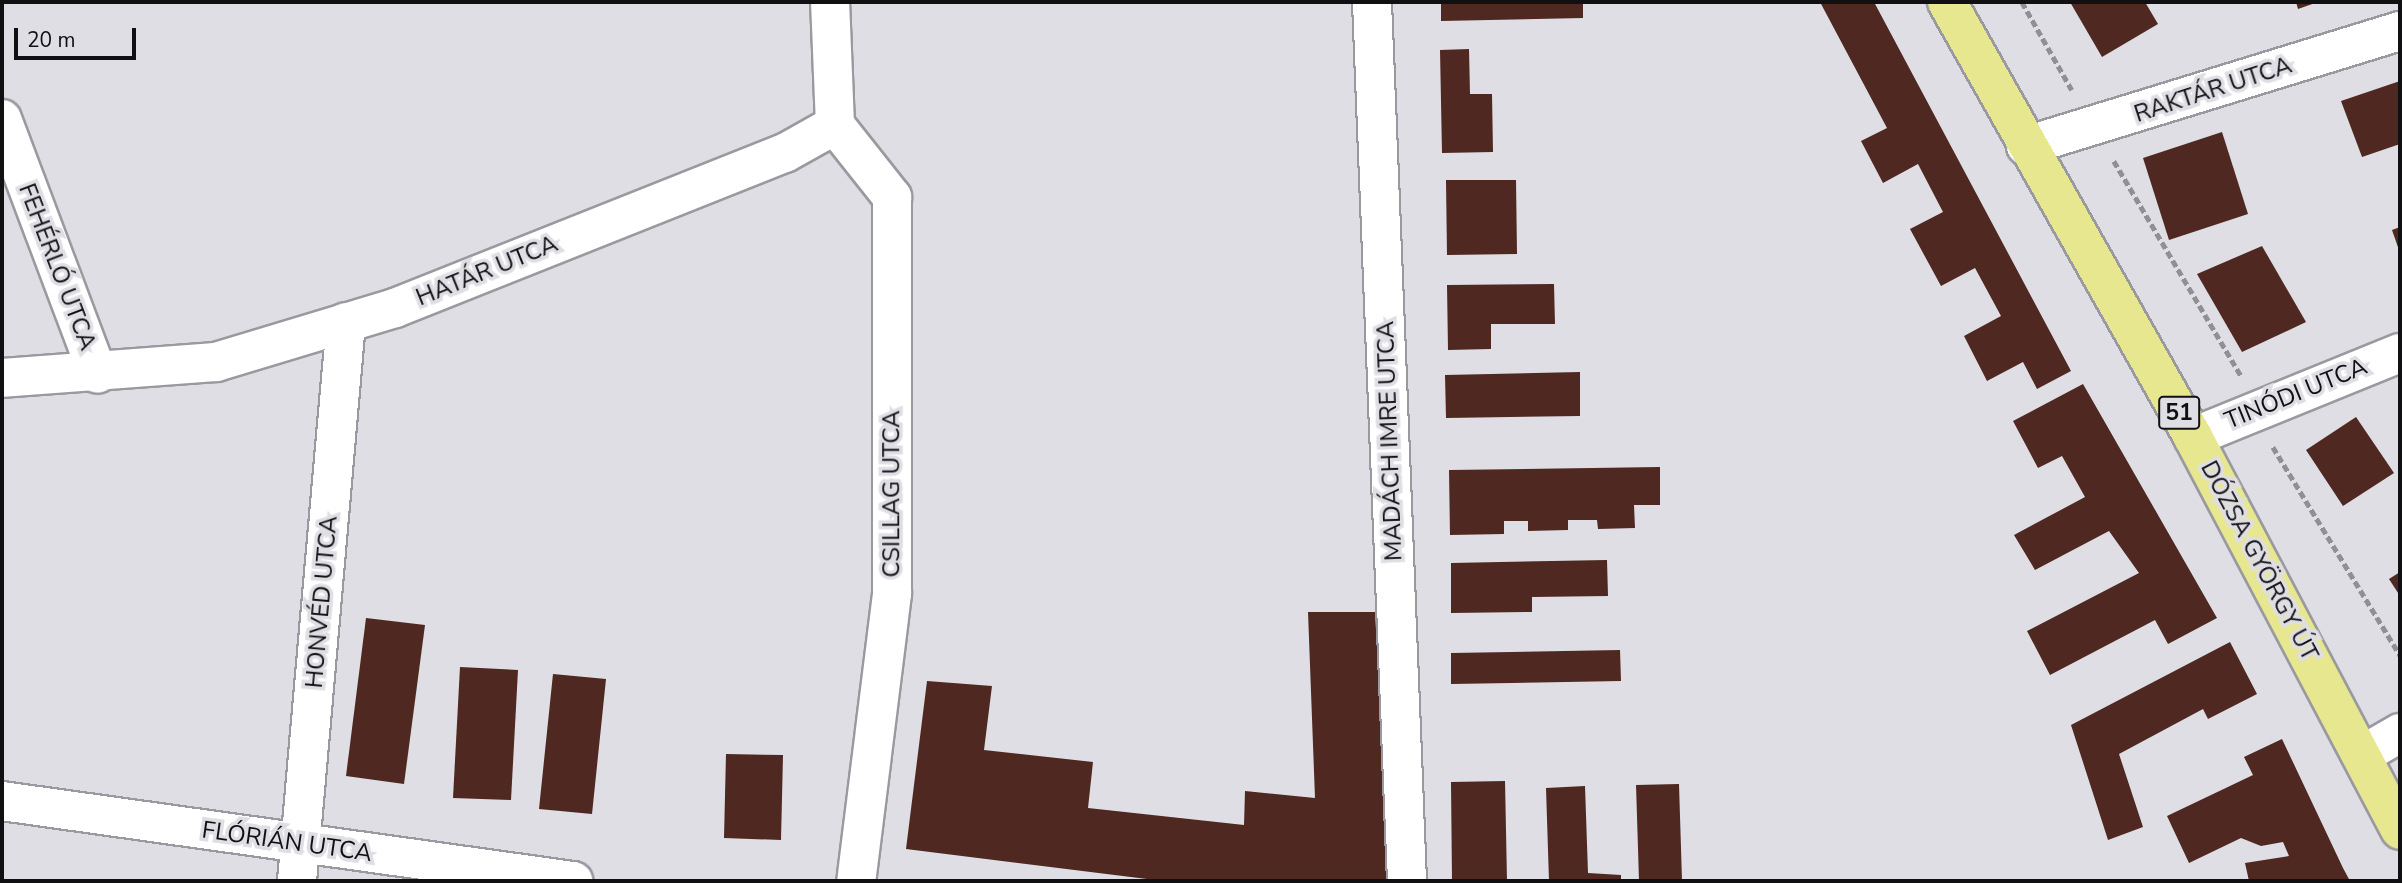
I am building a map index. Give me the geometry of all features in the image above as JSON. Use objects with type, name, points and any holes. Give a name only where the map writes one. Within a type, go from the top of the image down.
[{"type":"main road","name":"DÓZSA GYÖRGY ÚT","points":[[1947,2],[2026,146],[2193,437],[2400,830]]},
{"type":"street","points":[[830,2],[835,125]]},
{"type":"street","name":"MADÁCH IMRE UTCA","points":[[1372,2],[1407,881]]},
{"type":"street","name":"RAKTÁR UTCA","points":[[2026,146],[2094,128],[2400,31]]},
{"type":"street","name":"FEHÉRLÓ UTCA","points":[[2,120],[98,374]]},
{"type":"street","name":"HATÁR UTCA","points":[[2,378],[98,374],[216,362],[346,322],[785,153],[835,125]]},
{"type":"street","name":"CSILLAG UTCA","points":[[835,125],[892,197],[892,594],[856,881]]},
{"type":"street","name":"HONVÉD UTCA","points":[[299,863],[346,322]]},
{"type":"street","name":"TINÓDI UTCA","points":[[2193,437],[2250,410],[2400,353]]},
{"type":"street","points":[[2362,755],[2400,733]]},
{"type":"street","name":"FLÓRIÁN UTCA","points":[[2,801],[299,863],[573,881]]},
{"type":"path","points":[[2022,2],[2094,128],[2238,362],[2250,410],[2400,655]]},
{"type":"building","points":[[1441,2],[1583,2],[1583,18],[1441,21]]},
{"type":"building","points":[[1820,2],[1874,2],[2071,371],[2037,389],[2023,362],[1987,381],[1964,336],[2001,316],[1975,268],[1941,286],[1910,229],[1943,212],[1918,164],[1883,183],[1861,141],[1887,128]]},
{"type":"building","points":[[2070,2],[2145,2],[2158,24],[2102,57]]},
{"type":"building","points":[[2296,2],[2318,2],[2298,9]]},
{"type":"building","points":[[1469,49],[1470,94],[1492,94],[1493,152],[1442,153],[1440,50]]},
{"type":"building","points":[[2400,81],[2400,144],[2362,157],[2341,101]]},
{"type":"building","points":[[2222,132],[2248,214],[2169,240],[2143,158]]},
{"type":"building","points":[[1446,180],[1516,180],[1517,254],[1447,255]]},
{"type":"building","points":[[2400,227],[2400,253],[2392,230]]},
{"type":"building","points":[[2262,246],[2306,322],[2242,352],[2197,274]]},
{"type":"building","points":[[1554,284],[1555,324],[1491,324],[1491,349],[1448,350],[1447,285]]},
{"type":"building","points":[[1580,372],[1580,416],[1446,418],[1445,375]]},
{"type":"building","points":[[2083,384],[2217,618],[2168,644],[2155,620],[2050,675],[2027,631],[2139,573],[2109,531],[2035,570],[2014,535],[2085,497],[2062,456],[2038,468],[2013,421]]},
{"type":"building","points":[[2356,417],[2394,473],[2343,506],[2306,450]]},
{"type":"building","points":[[1660,467],[1660,505],[1634,505],[1635,528],[1598,529],[1597,520],[1568,520],[1568,530],[1528,531],[1528,521],[1504,521],[1504,534],[1450,535],[1449,470]]},
{"type":"building","points":[[1607,560],[1608,596],[1532,597],[1532,612],[1451,613],[1451,563]]},
{"type":"building","points":[[2400,572],[2400,596],[2389,579]]},
{"type":"building","points":[[1308,612],[1375,612],[1390,881],[1163,881],[906,849],[927,681],[992,686],[984,750],[1093,762],[1088,808],[1244,825],[1245,791],[1315,798]]},
{"type":"building","points":[[366,618],[425,625],[404,784],[346,776]]},
{"type":"building","points":[[2230,642],[2257,694],[2208,719],[2203,709],[2119,754],[2143,827],[2108,840],[2071,725]]},
{"type":"building","points":[[1620,650],[1621,681],[1451,684],[1451,653]]},
{"type":"building","points":[[460,667],[518,670],[511,800],[453,798]]},
{"type":"building","points":[[553,674],[606,679],[592,814],[539,809]]},
{"type":"building","points":[[2282,739],[2350,881],[2249,881],[2245,863],[2289,856],[2283,842],[2261,846],[2241,838],[2189,863],[2167,816],[2253,775],[2244,757]]},
{"type":"building","points":[[726,754],[783,755],[781,840],[724,838]]},
{"type":"building","points":[[1505,781],[1507,881],[1452,881],[1451,782]]},
{"type":"building","points":[[1679,784],[1682,881],[1639,881],[1636,785]]},
{"type":"building","points":[[1585,786],[1588,873],[1621,875],[1621,881],[1549,881],[1546,788]]}]
